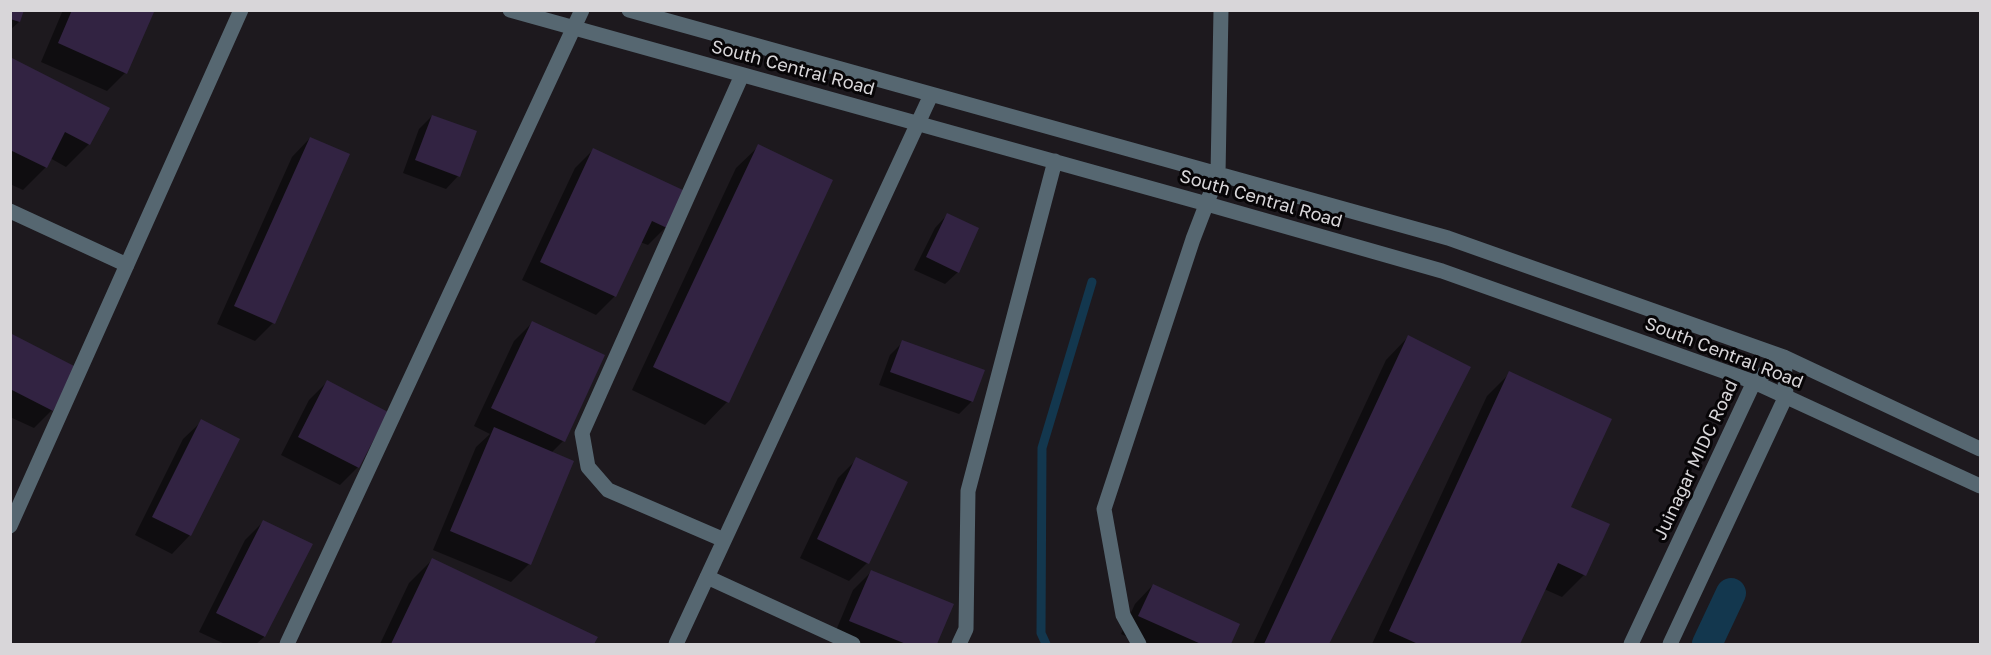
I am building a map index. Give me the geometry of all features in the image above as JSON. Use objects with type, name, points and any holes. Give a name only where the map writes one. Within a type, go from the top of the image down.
[{"type":"street","points":[[10,526],[241,10]]},
{"type":"street","name":"South Central Road","points":[[510,10],[1442,271],[1754,382],[1980,486]]},
{"type":"street","points":[[287,645],[582,10]]},
{"type":"street","name":"South Central Road","points":[[629,10],[1448,238],[1784,357],[1980,449]]},
{"type":"street","points":[[1139,645],[1123,615],[1104,509],[1193,239],[1218,174],[1221,10]]},
{"type":"street","points":[[724,540],[608,489],[588,467],[582,433],[742,75]]},
{"type":"street","points":[[676,645],[932,94]]},
{"type":"street","points":[[959,645],[966,629],[968,491],[1055,161]]},
{"type":"street","points":[[10,212],[127,265]]},
{"type":"street","points":[[1670,645],[1786,396],[1784,357]]},
{"type":"street","name":"Juinagar MIDC Road","points":[[1631,645],[1754,382],[1784,357]]},
{"type":"street","points":[[707,577],[853,645]]},
{"type":"building","points":[[10,10],[24,10],[20,22],[10,19]]},
{"type":"building","points":[[72,10],[154,12],[127,74],[58,43]]},
{"type":"building","points":[[10,57],[110,108],[90,145],[65,132],[47,168],[10,150]]},
{"type":"building","points":[[432,115],[477,131],[460,177],[415,160]]},
{"type":"building","points":[[310,137],[350,154],[275,324],[234,306]]},
{"type":"building","points":[[758,144],[833,180],[729,403],[653,367]]},
{"type":"building","points":[[593,148],[685,191],[667,228],[652,221],[616,297],[540,262]]},
{"type":"building","points":[[947,213],[979,228],[959,273],[926,257]]},
{"type":"building","points":[[532,321],[605,355],[565,442],[491,408]]},
{"type":"building","points":[[10,333],[76,367],[53,411],[10,389]]},
{"type":"building","points":[[1408,335],[1471,367],[1329,644],[1264,644]]},
{"type":"building","points":[[902,340],[985,370],[973,402],[890,372]]},
{"type":"building","points":[[1509,371],[1612,419],[1571,507],[1610,524],[1586,576],[1558,563],[1520,644],[1418,644],[1389,631]]},
{"type":"building","points":[[327,380],[388,412],[359,468],[298,437]]},
{"type":"building","points":[[201,419],[240,439],[191,536],[152,517]]},
{"type":"building","points":[[494,427],[574,461],[531,565],[450,531]]},
{"type":"building","points":[[856,457],[908,482],[869,564],[817,539]]},
{"type":"building","points":[[263,520],[313,544],[265,637],[216,613]]},
{"type":"building","points":[[432,558],[598,637],[594,644],[391,644]]},
{"type":"building","points":[[871,570],[954,604],[937,644],[906,644],[849,621]]},
{"type":"building","points":[[1153,584],[1240,624],[1231,644],[1201,644],[1138,616]]},
{"type":"waterway","points":[[1046,644],[1041,633],[1042,448],[1092,282]]},
{"type":"waterway","points":[[1707,644],[1731,593]]}]
